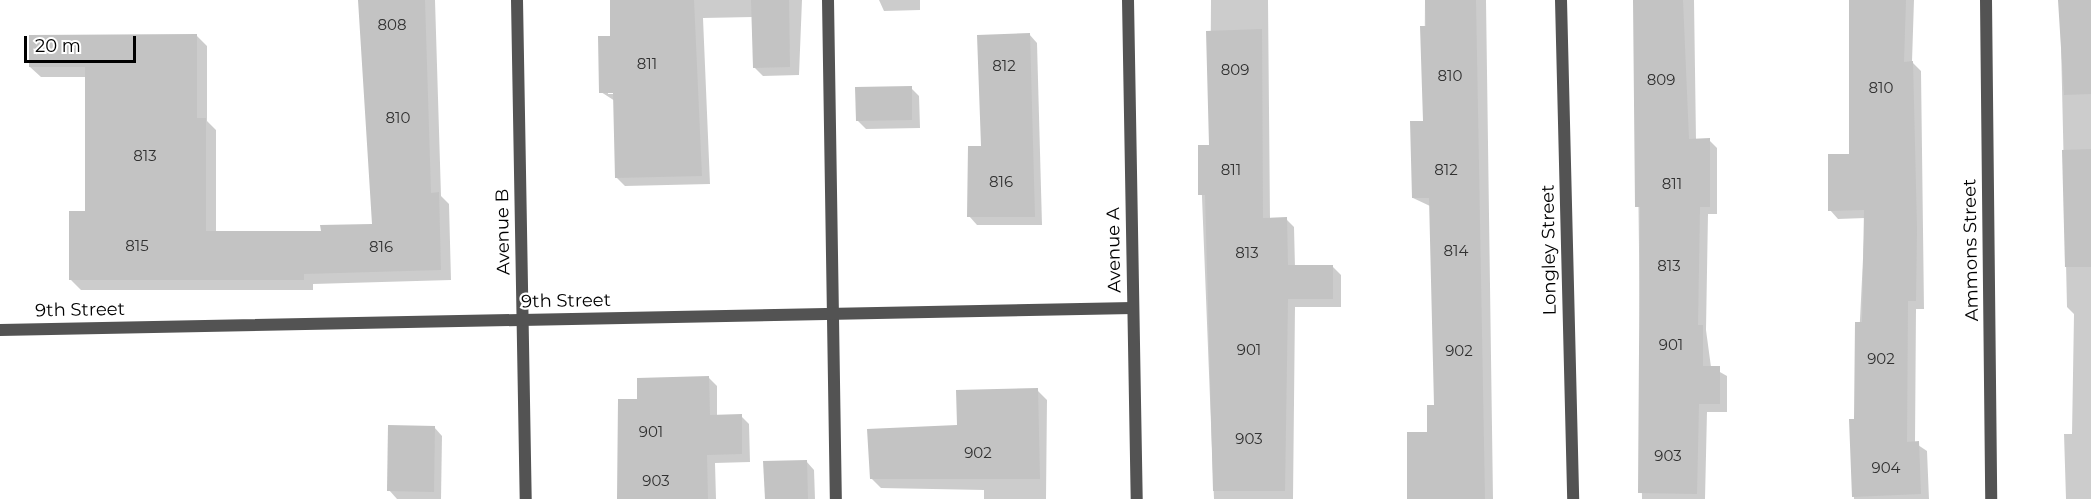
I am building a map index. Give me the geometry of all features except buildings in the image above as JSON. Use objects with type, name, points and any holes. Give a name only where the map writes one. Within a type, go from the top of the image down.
[{"type":"street","name":"Avenue B","points":[[517,0],[526,499]]},
{"type":"street","points":[[828,0],[836,499]]},
{"type":"street","name":"Avenue A","points":[[1128,0],[1137,499]]},
{"type":"street","name":"Longley Street","points":[[1561,0],[1573,499]]},
{"type":"street","name":"Ammons Street","points":[[1986,0],[1991,499]]},
{"type":"street","name":"9th Street","points":[[0,330],[1133,308]]}]
